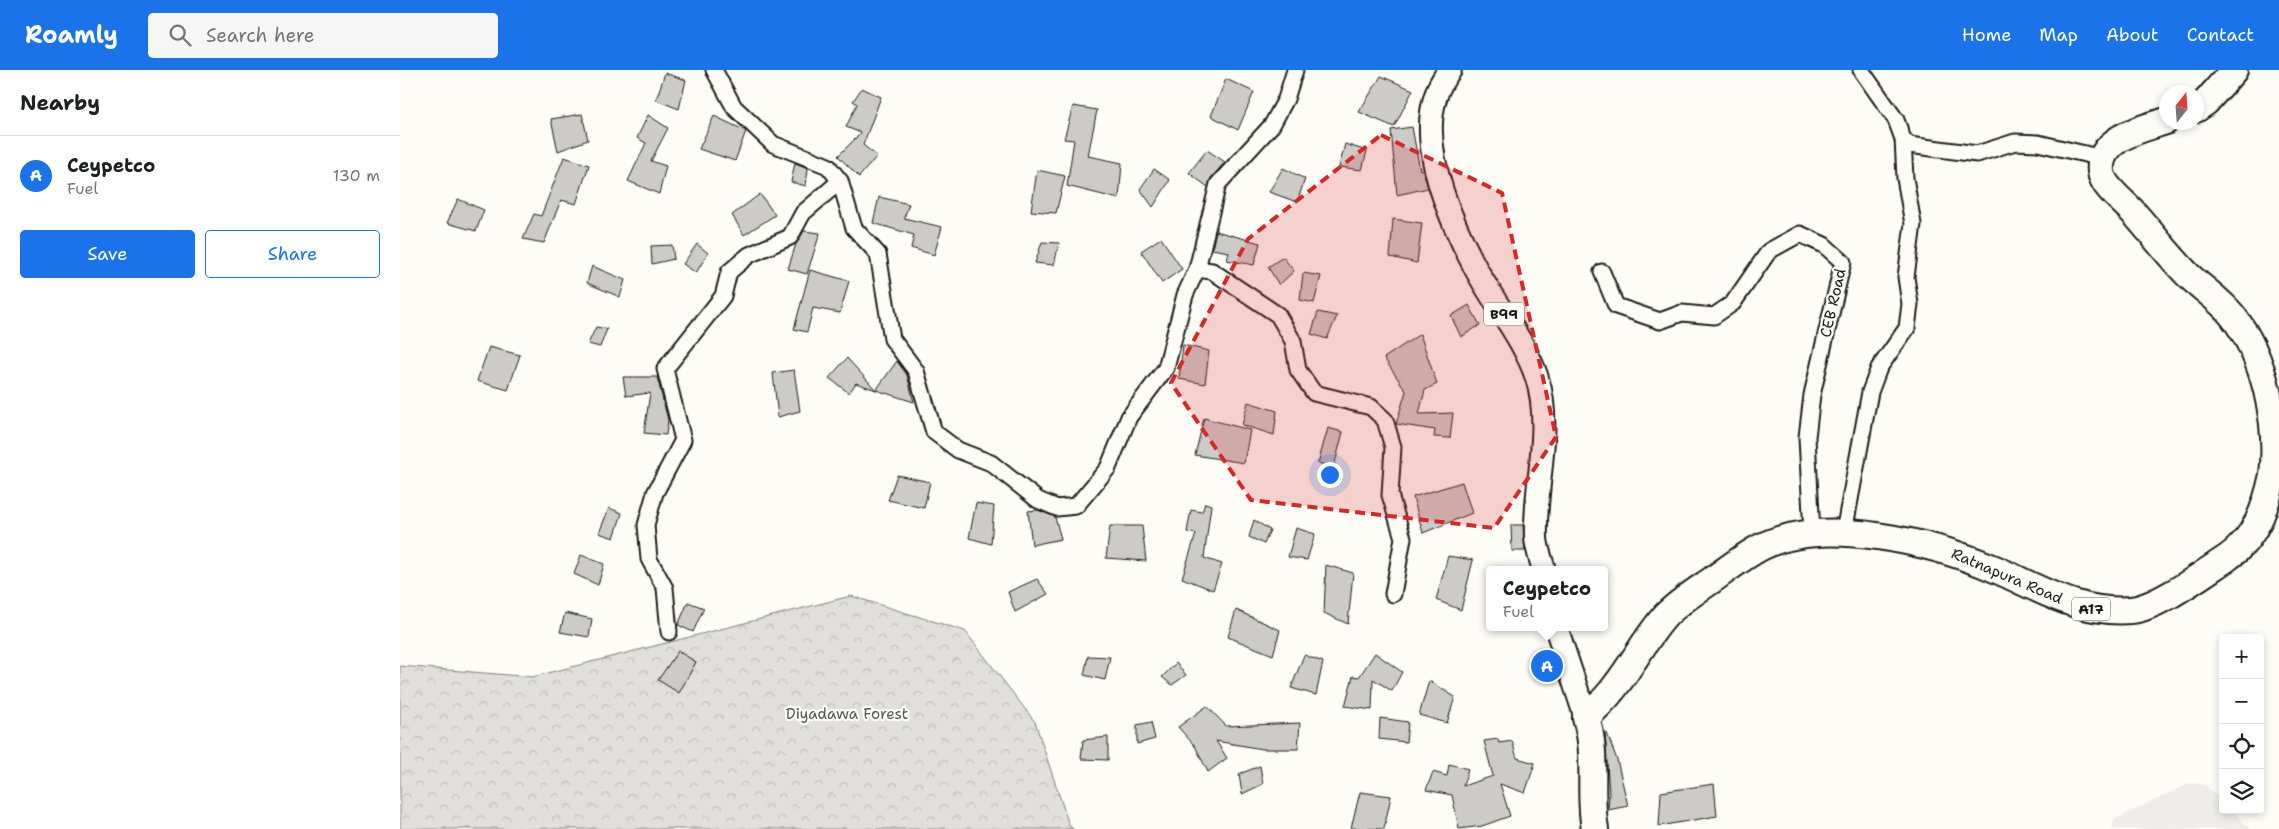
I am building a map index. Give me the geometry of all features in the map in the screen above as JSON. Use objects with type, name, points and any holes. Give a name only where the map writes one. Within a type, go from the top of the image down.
[{"type":"highway","points":[[2204,103],[2234,70]]},
{"type":"highway","points":[[2102,158],[2113,143],[2133,132],[2159,123]]},
{"type":"highway","name":"Ratnapura Road","points":[[1586,718],[1615,688],[1655,630],[1681,601],[1741,559],[1765,545],[1812,534],[1844,532],[1901,540],[1953,552],[2000,571],[2048,595],[2092,609],[2134,610],[2162,599],[2237,551],[2254,530],[2267,502],[2276,463],[2276,431],[2265,377],[2252,344],[2231,313],[2187,274],[2126,204],[2103,181],[2100,170],[2102,158]]},
{"type":"highway","points":[[1586,718],[1592,734],[1593,771],[1590,796],[1594,829]]},
{"type":"main road","name":"B99","points":[[1450,70],[1438,88],[1432,110],[1431,130],[1436,173],[1476,270],[1503,313],[1536,378],[1542,411],[1536,539],[1543,566]]},
{"type":"main road","points":[[1557,631],[1586,718]]},
{"type":"street","points":[[714,70],[734,107],[773,144],[828,166],[840,181],[854,228],[878,254],[892,338],[916,371],[934,432],[958,450],[991,463],[1038,500],[1057,508],[1076,506],[1108,468],[1129,417],[1166,368],[1185,295],[1197,269],[1218,184],[1272,125],[1286,99],[1295,70]]},
{"type":"street","points":[[1844,532],[1870,392],[1879,368],[1907,328],[1910,304],[1906,277],[1913,224],[1905,178],[1903,139],[1896,120],[1861,70]]},
{"type":"street","points":[[1903,139],[1909,145],[1977,154],[2014,142],[2038,142],[2102,158]]},
{"type":"street","points":[[669,632],[665,588],[648,559],[646,526],[655,493],[683,440],[665,369],[723,296],[729,272],[749,255],[790,238],[803,213],[840,181]]},
{"type":"street","name":"CEB Road","points":[[1602,272],[1616,306],[1660,321],[1682,313],[1714,316],[1733,303],[1769,251],[1800,234],[1824,245],[1843,262],[1812,395],[1807,437],[1812,534]]},
{"type":"street","points":[[1197,269],[1212,271],[1278,316],[1293,341],[1298,370],[1314,393],[1371,407],[1385,420],[1393,447],[1390,495],[1403,538],[1394,594]]},
{"type":"highlighted area","points":[[1381,135],[1502,193],[1556,437],[1494,528],[1251,500],[1171,383],[1248,239]]},
{"type":"shaded area","points":[[2190,783],[2205,785],[2219,798],[2219,814],[2235,814],[2251,829],[2112,829],[2114,820]]},
{"type":"green space","name":"Diyadawa Forest","points":[[851,596],[965,631],[1035,722],[1069,825],[1073,829],[400,829],[400,666],[532,677]]},
{"type":"building","points":[[665,73],[686,80],[679,109],[656,100]]},
{"type":"building","points":[[1381,76],[1413,90],[1394,127],[1359,112]]},
{"type":"building","points":[[1226,79],[1254,92],[1238,130],[1211,116]]},
{"type":"building","points":[[862,88],[881,97],[863,145],[877,156],[859,177],[838,156],[861,133],[846,127],[857,104],[853,101]]},
{"type":"building","points":[[1073,106],[1097,110],[1088,156],[1122,163],[1119,199],[1067,186],[1074,140],[1064,139]]},
{"type":"building","points":[[582,114],[588,140],[558,151],[551,119]]},
{"type":"building","points":[[648,115],[668,128],[651,161],[666,166],[659,194],[628,181],[646,143],[637,138]]},
{"type":"building","points":[[714,116],[746,131],[735,161],[699,149]]},
{"type":"building","points":[[1412,127],[1420,170],[1423,169],[1428,188],[1397,195],[1391,130]]},
{"type":"building","points":[[1345,144],[1367,151],[1362,170],[1339,167]]},
{"type":"building","points":[[1207,150],[1225,162],[1211,178],[1208,187],[1189,173]]},
{"type":"building","points":[[564,157],[589,165],[576,204],[561,200],[544,243],[523,239],[534,214],[541,216]]},
{"type":"building","points":[[795,163],[808,168],[806,186],[791,182]]},
{"type":"building","points":[[1283,168],[1305,179],[1297,202],[1269,192]]},
{"type":"building","points":[[1154,169],[1170,180],[1153,207],[1140,189]]},
{"type":"building","points":[[1037,170],[1065,176],[1056,213],[1031,211]]},
{"type":"building","points":[[760,194],[775,215],[744,235],[732,215]]},
{"type":"building","points":[[879,197],[909,204],[904,218],[942,227],[934,255],[911,248],[914,235],[873,223]]},
{"type":"building","points":[[458,199],[484,210],[476,231],[447,223]]},
{"type":"building","points":[[1393,219],[1422,223],[1417,263],[1390,257]]},
{"type":"building","points":[[804,231],[820,233],[807,274],[788,269],[796,244]]},
{"type":"building","points":[[1216,231],[1260,243],[1254,265],[1227,260],[1229,252],[1212,249]]},
{"type":"building","points":[[1161,238],[1182,269],[1162,283],[1141,251]]},
{"type":"building","points":[[1042,242],[1059,243],[1054,265],[1035,263]]},
{"type":"building","points":[[697,244],[708,253],[696,273],[683,264]]},
{"type":"building","points":[[672,245],[674,259],[652,264],[651,246]]},
{"type":"building","points":[[1283,257],[1294,271],[1279,285],[1268,267]]},
{"type":"building","points":[[592,266],[625,280],[620,297],[587,283]]},
{"type":"building","points":[[810,270],[849,281],[840,313],[813,308],[807,332],[794,329]]},
{"type":"building","points":[[1303,273],[1321,276],[1314,303],[1300,300]]},
{"type":"building","points":[[1469,305],[1480,325],[1461,337],[1451,316]]},
{"type":"building","points":[[1318,312],[1337,316],[1327,339],[1311,334]]},
{"type":"building","points":[[596,327],[607,329],[600,347],[588,344]]},
{"type":"building","points":[[1420,334],[1437,384],[1425,390],[1419,414],[1453,413],[1450,438],[1434,437],[1435,430],[1396,424],[1406,391],[1384,358]]},
{"type":"building","points":[[1183,345],[1209,351],[1205,384],[1179,379]]},
{"type":"building","points":[[489,347],[520,355],[508,390],[477,381]]},
{"type":"building","points":[[847,358],[876,390],[856,383],[849,393],[829,378]]},
{"type":"building","points":[[897,361],[907,375],[914,402],[876,390]]},
{"type":"building","points":[[794,370],[800,411],[778,417],[773,373]]},
{"type":"building","points":[[623,377],[657,377],[668,420],[666,435],[644,433],[650,393],[626,396]]},
{"type":"building","points":[[1248,402],[1277,411],[1274,435],[1242,425]]},
{"type":"building","points":[[1204,418],[1250,430],[1244,463],[1195,455]]},
{"type":"building","points":[[1328,428],[1343,432],[1334,467],[1318,463]]},
{"type":"building","points":[[897,475],[930,482],[924,508],[888,500]]},
{"type":"building","points":[[1462,482],[1472,513],[1423,533],[1413,497]]},
{"type":"building","points":[[976,503],[994,506],[991,544],[969,538]]},
{"type":"building","points":[[1205,503],[1211,505],[1204,558],[1222,564],[1213,590],[1182,578],[1196,534],[1187,532],[1191,510],[1202,512]]},
{"type":"building","points":[[609,508],[622,513],[614,538],[599,533]]},
{"type":"building","points":[[1038,510],[1055,517],[1061,539],[1032,545],[1028,511]]},
{"type":"building","points":[[1254,520],[1270,530],[1264,544],[1249,537]]},
{"type":"building","points":[[1511,525],[1523,525],[1525,551],[1512,551]]},
{"type":"building","points":[[1110,526],[1142,526],[1146,561],[1106,558]]},
{"type":"building","points":[[1296,528],[1315,534],[1307,560],[1288,557]]},
{"type":"building","points":[[581,555],[604,564],[598,585],[574,574]]},
{"type":"building","points":[[1448,556],[1473,560],[1461,610],[1436,600]]},
{"type":"building","points":[[1326,565],[1353,573],[1348,624],[1324,613]]},
{"type":"building","points":[[1037,579],[1048,594],[1015,612],[1008,592]]},
{"type":"building","points":[[688,602],[704,608],[693,632],[678,625]]},
{"type":"building","points":[[1236,610],[1280,630],[1273,655],[1228,637]]},
{"type":"building","points":[[565,613],[592,619],[589,637],[560,632]]},
{"type":"building","points":[[678,651],[696,662],[679,693],[658,680]]},
{"type":"building","points":[[1375,653],[1402,672],[1392,691],[1373,679],[1372,710],[1345,706],[1353,676],[1359,677]]},
{"type":"building","points":[[1304,655],[1323,662],[1316,695],[1291,688]]},
{"type":"building","points":[[1088,656],[1110,657],[1105,680],[1084,675]]},
{"type":"building","points":[[1176,663],[1186,675],[1172,685],[1162,677]]},
{"type":"building","points":[[1429,681],[1455,697],[1447,723],[1419,715]]},
{"type":"building","points":[[1207,706],[1226,726],[1300,723],[1298,749],[1262,749],[1216,741],[1227,758],[1208,772],[1195,746],[1178,727]]},
{"type":"building","points":[[1380,718],[1408,722],[1406,742],[1379,739]]},
{"type":"building","points":[[1151,722],[1155,739],[1137,744],[1137,725]]},
{"type":"building","points":[[1605,733],[1607,733],[1617,760],[1628,806],[1608,810],[1609,794]]},
{"type":"building","points":[[1108,737],[1108,760],[1081,759],[1083,740]]},
{"type":"building","points":[[1498,739],[1499,743],[1512,741],[1517,758],[1535,763],[1525,793],[1500,784],[1510,816],[1482,826],[1459,829],[1452,795],[1426,790],[1433,772],[1447,776],[1449,764],[1468,769],[1463,786],[1493,776],[1484,741]]},
{"type":"building","points":[[1260,766],[1263,784],[1242,794],[1239,774]]},
{"type":"building","points":[[1714,784],[1717,816],[1659,826],[1661,792]]},
{"type":"building","points":[[1360,792],[1391,796],[1384,829],[1351,828]]},
{"type":"place","name":"Ceypetco","points":[[1547,666]]}]
